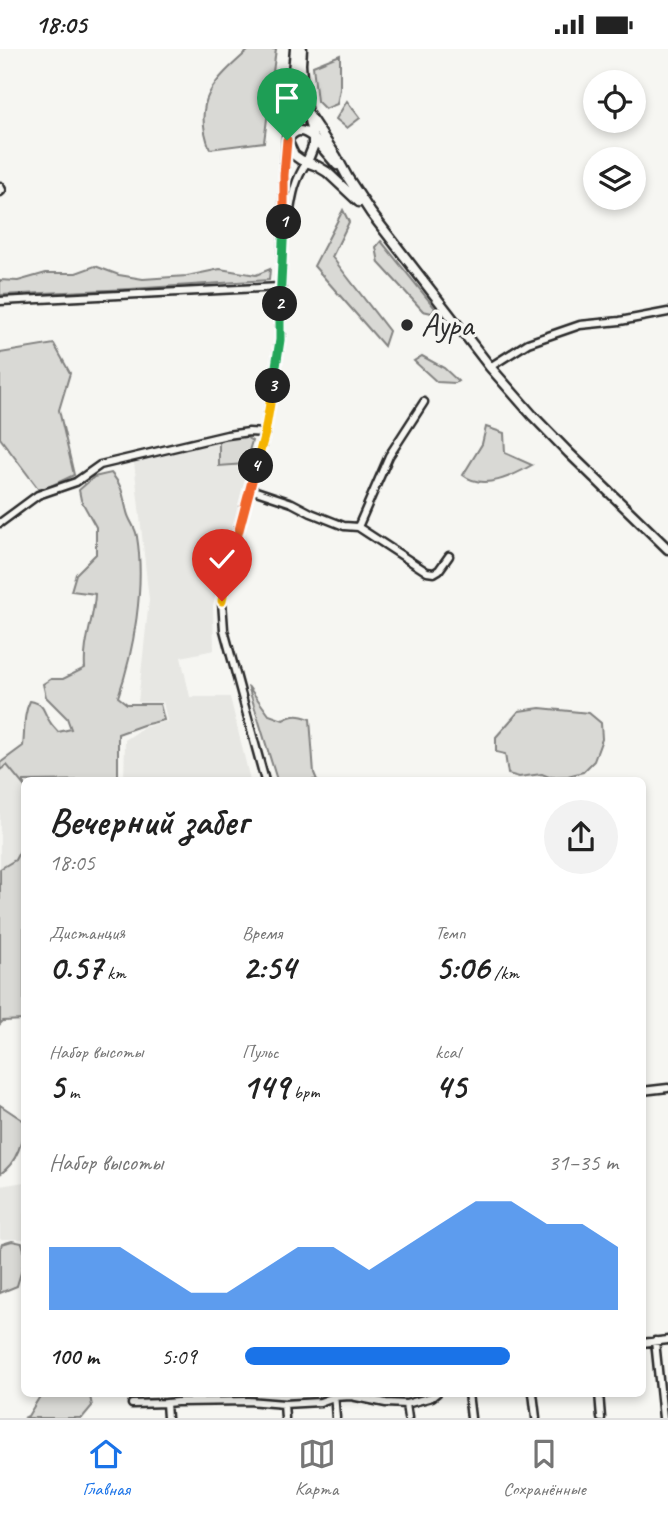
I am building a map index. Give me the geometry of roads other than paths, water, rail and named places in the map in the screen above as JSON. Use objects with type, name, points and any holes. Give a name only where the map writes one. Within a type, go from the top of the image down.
[{"type":"main road","points":[[295,49],[287,140],[294,155],[304,166]]},
{"type":"main road","points":[[302,49],[303,96],[313,137],[313,147],[304,166]]},
{"type":"main road","points":[[307,114],[370,213],[490,367],[569,453],[668,549]]},
{"type":"main road","points":[[287,140],[292,133],[306,132],[348,178]]},
{"type":"main road","points":[[304,166],[317,166],[338,181],[370,213]]},
{"type":"street","points":[[264,777],[224,629],[222,601],[227,572],[265,433],[280,340],[287,140]]},
{"type":"street","points":[[283,250],[292,194],[304,166]]},
{"type":"street","points":[[0,186],[0,193]]},
{"type":"street","points":[[0,302],[280,287]]},
{"type":"street","points":[[490,367],[528,343],[580,325],[668,312]]},
{"type":"street","points":[[358,527],[389,456],[424,402]]},
{"type":"street","points":[[0,523],[38,495],[76,481],[100,465],[227,435],[265,433]]},
{"type":"street","points":[[250,489],[292,503],[344,526],[358,527],[427,572],[434,573],[439,570],[449,556]]},
{"type":"street","points":[[646,1091],[668,1088]]},
{"type":"street","points":[[646,1342],[668,1340]]},
{"type":"street","points":[[655,1341],[663,1418]]},
{"type":"street","points":[[132,1404],[248,1401],[284,1404],[320,1402],[330,1397]]},
{"type":"street","points":[[334,1397],[336,1418]]},
{"type":"street","points":[[356,1397],[406,1404],[432,1397]]},
{"type":"street","points":[[468,1397],[471,1418]]},
{"type":"street","points":[[533,1397],[536,1418]]},
{"type":"street","points":[[599,1397],[601,1418]]},
{"type":"street","points":[[166,1403],[167,1418]]},
{"type":"street","points":[[284,1404],[285,1418]]},
{"type":"street","points":[[406,1404],[408,1418]]},
{"type":"place","name":"Аура","points":[[407,325]]}]
